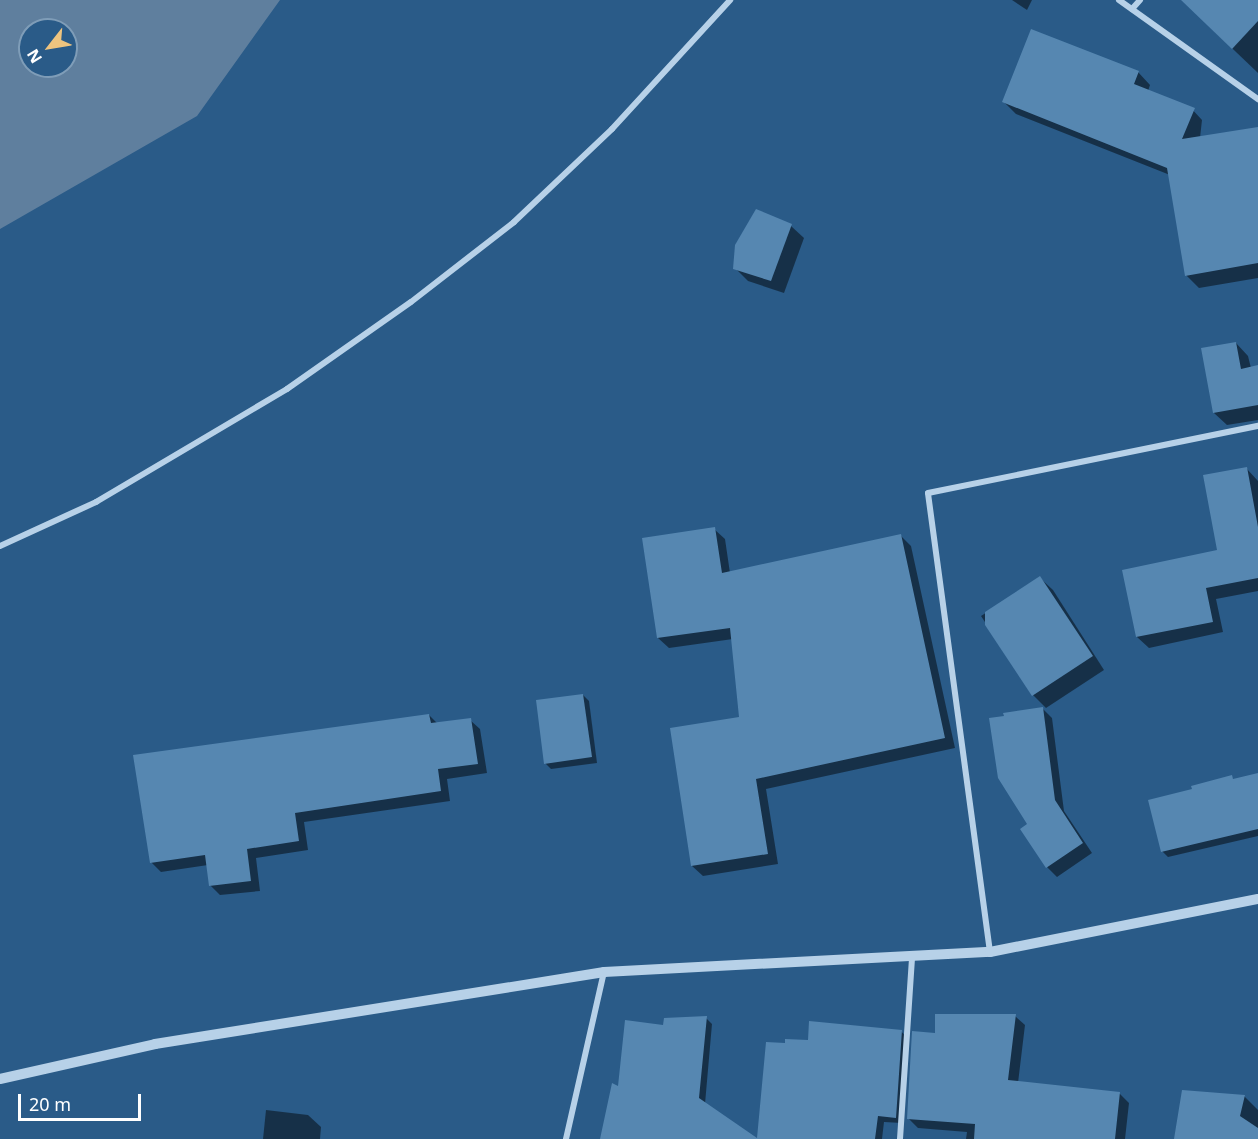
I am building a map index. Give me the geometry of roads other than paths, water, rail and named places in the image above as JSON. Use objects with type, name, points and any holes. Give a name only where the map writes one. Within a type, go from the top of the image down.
[{"type":"street","points":[[0,546],[96,502],[287,389],[411,302],[514,222],[539,199],[612,129],[730,0]]},
{"type":"street","points":[[1119,0],[1258,99]]},
{"type":"street","points":[[1132,9],[1140,0]]},
{"type":"street","points":[[990,952],[928,493],[1258,426]]},
{"type":"street","points":[[0,1079],[155,1044],[604,972],[990,952],[1258,899]]},
{"type":"street","points":[[900,1139],[912,956]]},
{"type":"street","points":[[566,1139],[604,972]]},
{"type":"water","points":[[0,0],[280,0],[197,116],[0,229]]}]
